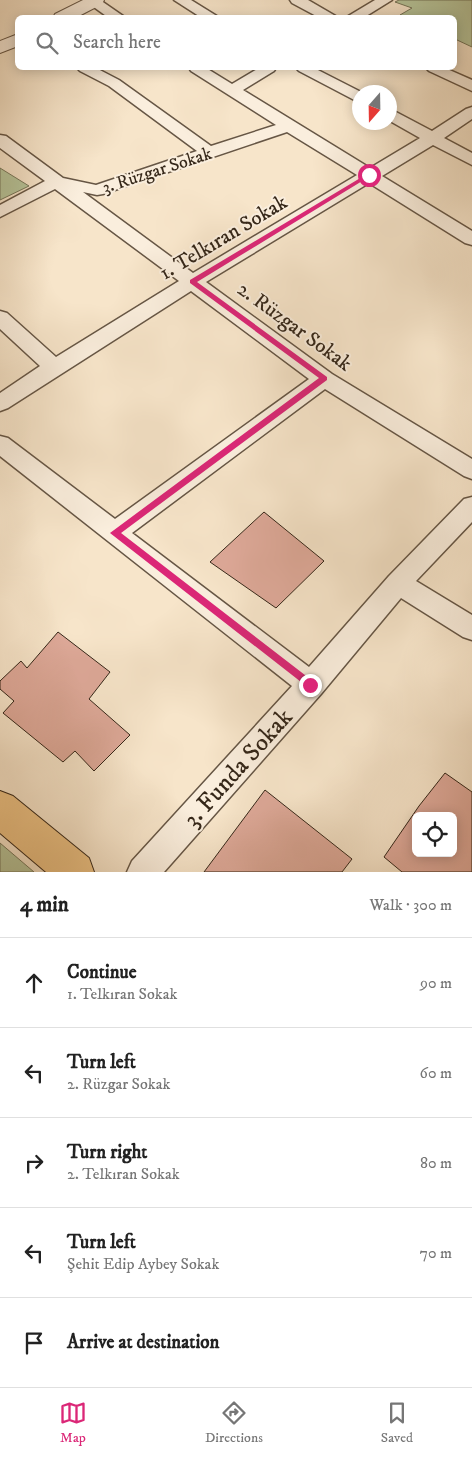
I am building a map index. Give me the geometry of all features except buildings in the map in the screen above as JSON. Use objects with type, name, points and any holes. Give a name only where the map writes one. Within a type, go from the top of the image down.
[{"type":"main road","points":[[0,809],[76,872]]},
{"type":"street","points":[[66,15],[93,0],[115,15]]},
{"type":"street","points":[[181,0],[208,15]]},
{"type":"street","points":[[297,0],[326,15]]},
{"type":"street","points":[[358,15],[385,0]]},
{"type":"street","points":[[89,70],[114,83],[210,153]]},
{"type":"street","points":[[199,70],[472,239]]},
{"type":"street","points":[[232,90],[265,70]]},
{"type":"street","points":[[308,70],[352,94]]},
{"type":"street","points":[[438,70],[472,86]]},
{"type":"street","name":"1. Telkıran Sokak","points":[[0,403],[54,367],[192,282],[369,175],[434,139],[472,112]]},
{"type":"street","points":[[397,119],[472,160]]},
{"type":"street","name":"3. Rüzgar Sokak","points":[[56,182],[97,190],[288,126]]},
{"type":"street","name":"2. Rüzgar Sokak","points":[[0,140],[324,378],[472,470]]},
{"type":"street","points":[[0,212],[56,182]]},
{"type":"street","points":[[0,318],[54,367]]},
{"type":"street","points":[[114,533],[324,378]]},
{"type":"street","points":[[0,444],[310,685]]},
{"type":"street","name":"3. Funda Sokak","points":[[143,872],[398,583],[472,506]]},
{"type":"street","points":[[398,583],[472,629]]},
{"type":"green space","points":[[399,0],[472,0],[472,47],[457,40],[457,15],[400,15],[412,8],[395,2]]},
{"type":"green space","points":[[0,168],[29,186],[0,200]]},
{"type":"green space","points":[[0,843],[34,872],[0,872]]},
{"type":"route","points":[[310,685],[114,533],[324,378],[192,282],[369,175]]}]
